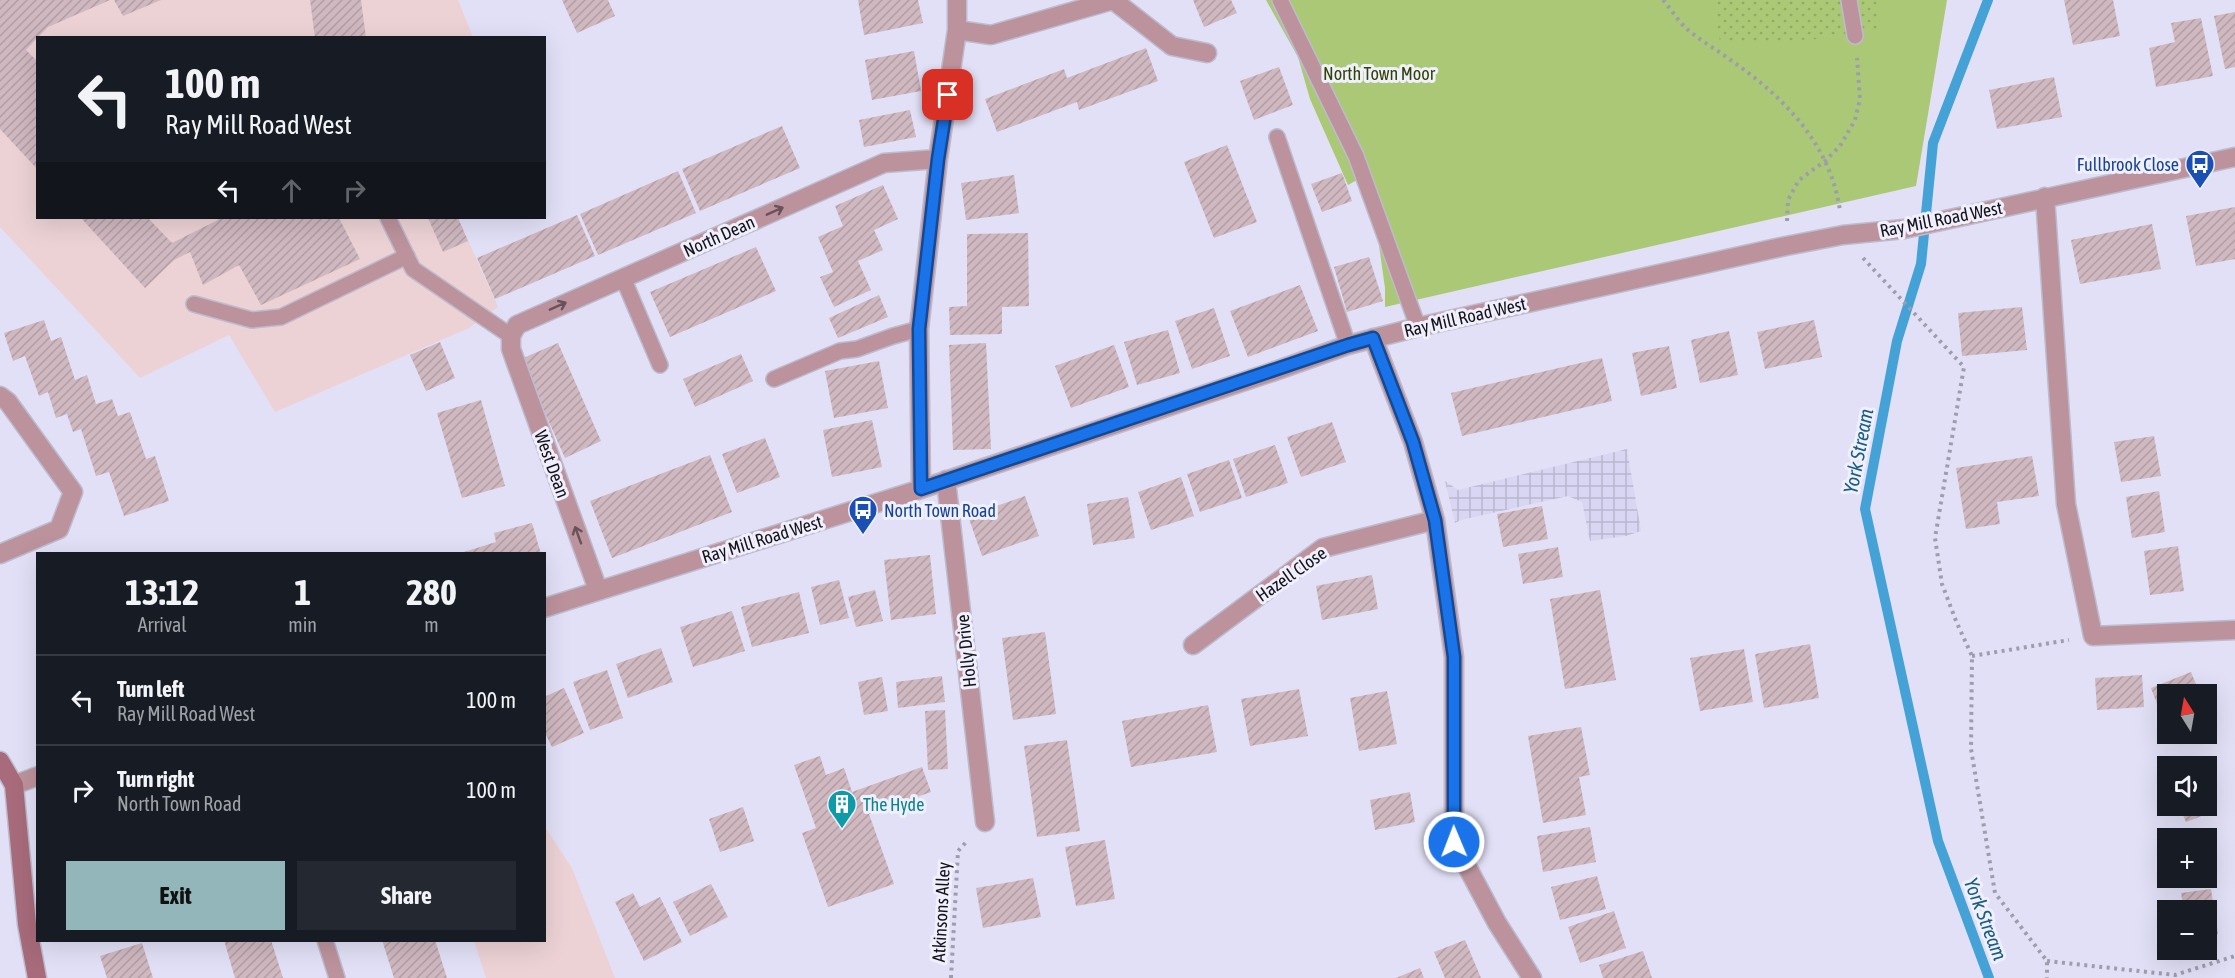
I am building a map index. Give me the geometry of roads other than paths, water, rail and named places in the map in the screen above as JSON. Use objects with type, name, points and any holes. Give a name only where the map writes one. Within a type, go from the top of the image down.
[{"type":"main road","points":[[0,761],[14,785],[27,924],[37,978]]},
{"type":"street","points":[[921,489],[919,329],[938,159],[957,30],[957,0]]},
{"type":"street","points":[[957,30],[991,35],[1113,0],[1172,46],[1207,53]]},
{"type":"street","name":"Ray Mill Road West","points":[[546,607],[921,489],[1373,338],[1786,246],[1843,235],[1904,229],[2235,157]]},
{"type":"street","name":"North Dean","points":[[511,336],[517,324],[884,164],[938,159]]},
{"type":"street","points":[[2045,197],[2066,504],[2093,636],[2235,630]]},
{"type":"street","name":"West Dean","points":[[511,336],[511,349],[598,590]]},
{"type":"street","points":[[1373,338],[1413,442],[1435,520],[1454,657],[1454,842],[1497,923],[1532,978]]},
{"type":"street","points":[[0,396],[8,402],[73,492],[59,529],[0,554]]},
{"type":"street","name":"Holly Drive","points":[[946,480],[985,822]]},
{"type":"street","name":"Hazell Close","points":[[1193,645],[1323,548],[1435,520]]},
{"type":"street","points":[[14,785],[36,777]]},
{"type":"lane","points":[[1280,0],[1356,156],[1418,327]]},
{"type":"lane","points":[[1849,0],[1855,36]]},
{"type":"lane","points":[[1277,137],[1348,345]]},
{"type":"lane","points":[[388,219],[412,269],[511,336]]},
{"type":"lane","points":[[194,304],[252,320],[281,317],[407,256]]},
{"type":"lane","points":[[623,278],[660,365]]},
{"type":"lane","points":[[774,379],[840,351],[856,350],[919,329]]},
{"type":"lane","points":[[326,942],[337,978]]},
{"type":"waterway","name":"York Stream","points":[[1988,0],[1933,143],[1921,264],[1897,341],[1865,509],[1938,841],[1989,978]]},
{"type":"place","name":"Fullbrook Close","points":[[2200,190]]},
{"type":"place","name":"North Town Road","points":[[863,536]]},
{"type":"place","name":"The Hyde","points":[[842,830]]},
{"type":"park label","name":"North Town Moor","points":[[1379,73]]}]
